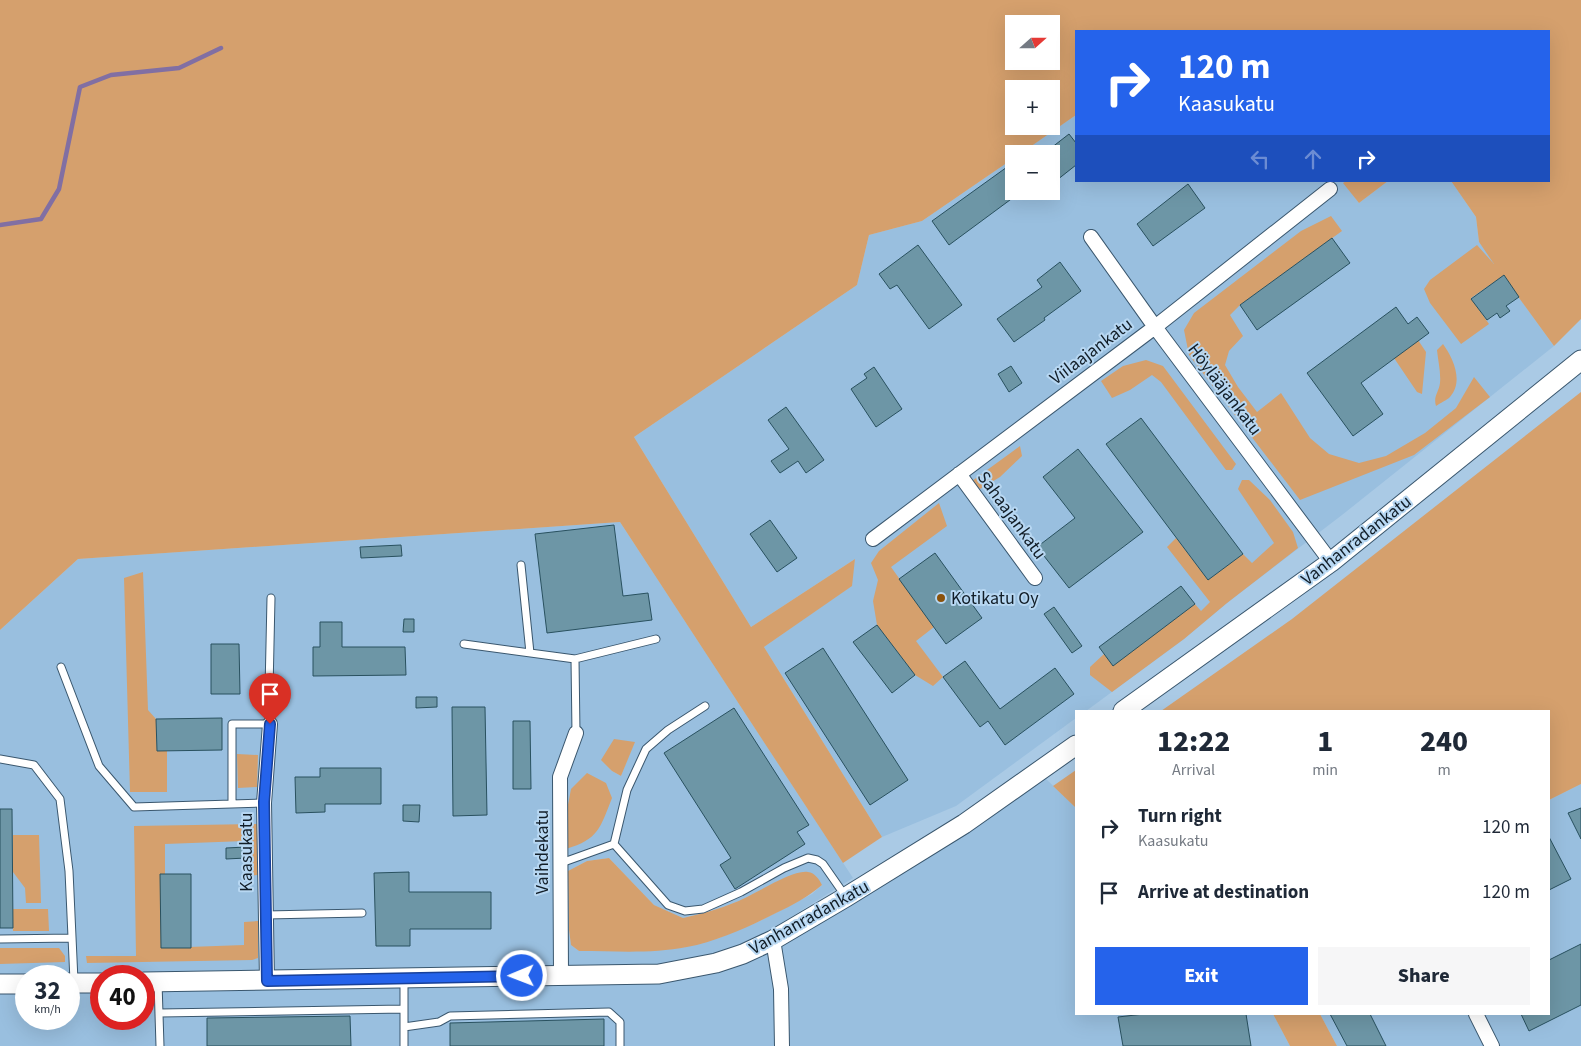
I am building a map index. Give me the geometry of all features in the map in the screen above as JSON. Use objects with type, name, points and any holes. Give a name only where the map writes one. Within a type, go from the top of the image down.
[{"type":"street","name":"Viilaajankatu","points":[[873,539],[1154,327],[1330,189]]},
{"type":"street","name":"Höylääjankatu","points":[[1091,237],[1154,327],[1331,562]]},
{"type":"street","name":"Vanhanradankatu","points":[[1125,710],[1331,562],[1581,360]]},
{"type":"street","name":"Sahaajankatu","points":[[959,474],[1035,578]]},
{"type":"street","name":"Kaasukatu","points":[[267,981],[264,802],[270,724]]},
{"type":"street","name":"Vaihdekatu","points":[[561,974],[560,777],[576,733]]},
{"type":"street","name":"Vanhanradankatu","points":[[155,982],[561,974],[659,974],[716,963],[744,954],[773,940],[846,897],[964,824],[1075,746]]},
{"type":"street","points":[[773,940],[781,989],[782,1046]]},
{"type":"street","points":[[0,984],[15,984]]},
{"type":"street","points":[[1476,1015],[1492,1046]]},
{"type":"lane","points":[[521,565],[530,653]]},
{"type":"lane","points":[[232,803],[232,724],[270,724],[269,690],[272,598]]},
{"type":"lane","points":[[464,644],[575,659],[656,639]]},
{"type":"lane","points":[[575,659],[576,733]]},
{"type":"lane","points":[[61,667],[99,766],[134,807],[264,802]]},
{"type":"lane","points":[[614,844],[627,790],[646,750],[668,730],[705,706]]},
{"type":"lane","points":[[0,758],[34,765],[60,799],[70,871],[71,965]]},
{"type":"lane","points":[[561,863],[614,844]]},
{"type":"lane","points":[[614,844],[668,904],[685,911],[703,910],[741,892],[784,868],[808,858],[824,864],[846,897]]},
{"type":"lane","points":[[265,915],[362,914]]},
{"type":"lane","points":[[0,939],[72,938]]},
{"type":"lane","points":[[404,978],[404,1046]]},
{"type":"lane","points":[[155,996],[160,1013],[160,1046]]},
{"type":"lane","points":[[160,1013],[404,1009]]},
{"type":"lane","points":[[404,1027],[439,1022],[450,1016],[609,1012],[620,1022],[620,1046]]},
{"type":"shaded area","points":[[0,0],[1581,0],[1581,319],[1554,346],[1503,276],[1471,298],[1489,324],[1461,344],[1430,303],[1424,289],[1430,280],[1477,245],[1494,264],[1479,242],[1476,217],[1452,182],[1550,182],[1550,30],[1075,30],[1075,116],[1060,126],[1060,80],[1005,80],[1005,135],[1047,135],[1033,145],[1005,145],[1005,164],[922,221],[869,235],[857,285],[634,437],[751,627],[855,559],[852,586],[764,647],[882,837],[843,863],[620,522],[78,559],[0,630]]},
{"type":"shaded area","points":[[1075,116],[1075,182],[1345,182],[1359,203],[1387,182],[1452,182],[1476,217],[1479,242],[1554,346],[1342,515],[1227,603],[1184,639],[1087,710],[1075,710],[1075,719],[956,806],[882,837],[764,647],[851,586],[855,559],[751,627],[634,437],[857,285],[869,235],[922,221],[1005,164],[1005,200],[1060,200],[1060,145],[1033,145],[1047,135],[1060,135],[1060,126]]},
{"type":"shaded area","points":[[1344,182],[1387,182],[1359,203],[1343,183]]},
{"type":"shaded area","points":[[1331,216],[1342,231],[1240,305],[1230,315],[1243,336],[1229,351],[1225,365],[1238,387],[1257,412],[1281,393],[1310,438],[1329,454],[1359,463],[1386,456],[1425,433],[1456,408],[1474,377],[1490,397],[1414,455],[1300,500],[1189,355],[1184,330],[1194,313],[1301,231]]},
{"type":"shaded area","points":[[1418,340],[1426,352],[1422,394],[1417,392],[1394,358]]},
{"type":"shaded area","points":[[1443,344],[1456,370],[1457,377],[1454,391],[1450,397],[1436,406],[1435,399],[1440,379],[1437,350]]},
{"type":"shaded area","points":[[1146,360],[1163,366],[1236,464],[1232,470],[1226,470],[1161,382],[1152,375],[1130,390],[1112,398],[1101,381],[1123,366]]},
{"type":"shaded area","points":[[1581,392],[1581,784],[1550,800],[1550,710],[1162,710],[1292,619]]},
{"type":"shaded area","points":[[1020,446],[1022,456],[1000,477],[980,489],[972,481]]},
{"type":"shaded area","points":[[1242,480],[1249,480],[1270,500],[1293,532],[1298,548],[1184,639],[1112,692],[1090,675],[1090,667],[1104,654],[1113,665],[1195,604],[1201,611],[1210,602],[1167,547],[1176,538],[1208,580],[1243,554],[1252,563],[1274,543],[1238,489]]},
{"type":"shaded area","points":[[939,503],[947,526],[891,567],[934,627],[916,641],[943,677],[933,686],[915,675],[877,625],[873,601],[878,580],[871,563],[879,551]]},
{"type":"shaded area","points":[[620,522],[853,878],[783,922],[785,944],[1044,777],[1075,807],[1075,1015],[1274,1015],[1290,1046],[0,1046],[0,630],[78,559]],"holes":[[[634,742],[621,776],[612,771],[602,760],[606,753]],[[609,858],[654,905],[683,918],[739,901],[789,876],[808,872],[822,885],[812,894],[760,921],[719,938],[686,947],[641,951],[579,951],[571,945],[568,871],[587,861]]]},
{"type":"shaded area","points":[[143,572],[148,710],[156,719],[157,750],[167,751],[167,792],[130,792],[124,578]]},
{"type":"shaded area","points":[[614,739],[635,742],[621,776],[612,771],[601,760]]},
{"type":"shaded area","points":[[237,754],[258,755],[257,787],[238,788]]},
{"type":"shaded area","points":[[1075,771],[1075,807],[1053,786]]},
{"type":"shaded area","points":[[587,773],[606,783],[612,798],[597,831],[585,841],[566,849],[567,810],[571,789]]},
{"type":"shaded area","points":[[1581,784],[1581,1046],[1337,1046],[1321,1015],[1550,1015],[1550,800]]},
{"type":"shaded area","points":[[257,824],[258,875],[246,876],[245,841],[165,844],[161,948],[244,945],[244,922],[258,921],[258,958],[252,960],[87,963],[86,956],[136,956],[134,826]]},
{"type":"shaded area","points":[[13,835],[39,835],[41,903],[26,903],[25,888],[13,872]]},
{"type":"shaded area","points":[[609,858],[654,905],[683,918],[730,905],[801,872],[813,874],[822,885],[788,907],[733,933],[699,944],[674,949],[647,951],[579,951],[571,945],[568,871],[587,861]]},
{"type":"shaded area","points":[[13,909],[48,909],[49,931],[13,931]]},
{"type":"shaded area","points":[[0,948],[59,948],[65,956],[65,962],[0,964]]},
{"type":"shaded area","points":[[1274,1015],[1321,1015],[1337,1046],[1290,1046]]},
{"type":"building","points":[[1069,134],[1075,142],[1075,166],[1060,178],[1060,145],[1055,145]]},
{"type":"building","points":[[1005,168],[1005,200],[1010,200],[949,245],[932,221]]},
{"type":"building","points":[[1188,184],[1205,208],[1153,246],[1137,224]]},
{"type":"building","points":[[1332,238],[1350,263],[1257,330],[1240,305]]},
{"type":"building","points":[[918,245],[962,305],[929,329],[897,285],[890,289],[879,274]]},
{"type":"building","points":[[1060,262],[1081,291],[1014,342],[997,319],[1042,287],[1037,280]]},
{"type":"building","points":[[1504,275],[1519,297],[1506,306],[1510,311],[1500,318],[1497,313],[1487,320],[1471,299]]},
{"type":"building","points":[[1396,307],[1408,324],[1417,317],[1429,333],[1361,383],[1383,414],[1353,436],[1307,373]]},
{"type":"building","points":[[1011,366],[1022,383],[1009,392],[998,374]]},
{"type":"building","points":[[874,367],[902,409],[876,427],[851,389],[867,378],[864,374]]},
{"type":"building","points":[[786,407],[824,460],[806,473],[798,461],[780,473],[771,461],[789,449],[768,420]]},
{"type":"building","points":[[1141,418],[1243,554],[1208,580],[1106,444]]},
{"type":"building","points":[[1078,449],[1143,532],[1069,588],[1037,547],[1075,518],[1043,477]]},
{"type":"building","points":[[770,520],[797,558],[777,572],[750,534]]},
{"type":"building","points":[[614,525],[623,596],[648,593],[652,620],[547,633],[535,534]]},
{"type":"building","points":[[401,545],[402,556],[361,558],[360,547]]},
{"type":"building","points":[[935,553],[982,618],[946,644],[899,579]]},
{"type":"building","points":[[1181,586],[1195,604],[1113,666],[1099,647]]},
{"type":"building","points":[[1054,607],[1082,646],[1072,653],[1044,614]]},
{"type":"building","points":[[404,619],[414,619],[414,632],[403,632]]},
{"type":"building","points":[[320,622],[342,622],[342,647],[405,647],[406,675],[313,676],[313,647],[320,647]]},
{"type":"building","points":[[877,625],[915,675],[892,693],[853,642]]},
{"type":"building","points":[[211,644],[239,644],[240,694],[211,694]]},
{"type":"building","points":[[823,648],[908,780],[870,805],[785,673]]},
{"type":"building","points":[[965,661],[1000,709],[1055,668],[1074,694],[1005,745],[988,721],[980,727],[943,677]]},
{"type":"building","points":[[416,697],[437,697],[437,707],[416,708]]},
{"type":"building","points":[[452,707],[485,707],[487,815],[453,816]]},
{"type":"building","points":[[734,708],[809,825],[797,832],[805,844],[735,889],[720,865],[731,858],[664,753]]},
{"type":"building","points":[[222,718],[222,750],[157,751],[156,719]]},
{"type":"building","points":[[513,721],[530,721],[531,789],[513,789]]},
{"type":"building","points":[[320,768],[381,768],[381,804],[325,804],[325,812],[296,813],[295,777],[320,777]]},
{"type":"building","points":[[403,805],[420,805],[419,822],[403,821]]},
{"type":"building","points":[[1581,808],[1581,839],[1568,813]]},
{"type":"building","points":[[0,809],[12,809],[13,928],[0,928]]},
{"type":"building","points":[[1550,839],[1571,879],[1550,890]]},
{"type":"building","points":[[246,847],[246,858],[226,859],[226,848]]},
{"type":"building","points":[[409,872],[409,892],[491,892],[491,929],[410,929],[410,946],[376,946],[374,873]]},
{"type":"building","points":[[160,874],[191,874],[191,948],[161,948]]},
{"type":"building","points":[[1581,944],[1581,1005],[1529,1031],[1521,1015],[1550,1015],[1550,960]]},
{"type":"building","points":[[1135,1015],[1246,1015],[1251,1046],[1123,1046],[1118,1017]]},
{"type":"building","points":[[1331,1015],[1370,1015],[1386,1046],[1347,1046]]},
{"type":"building","points":[[350,1016],[351,1046],[207,1046],[207,1018]]},
{"type":"building","points":[[604,1019],[604,1046],[450,1046],[450,1023]]},
{"type":"waterway","points":[[0,225],[41,219],[59,189],[80,87],[111,75],[179,68],[221,48]]},
{"type":"place","name":"Kotikatu Oy","points":[[941,598]]},
{"type":"route","points":[[270,724],[264,802],[267,981],[522,976]]}]
